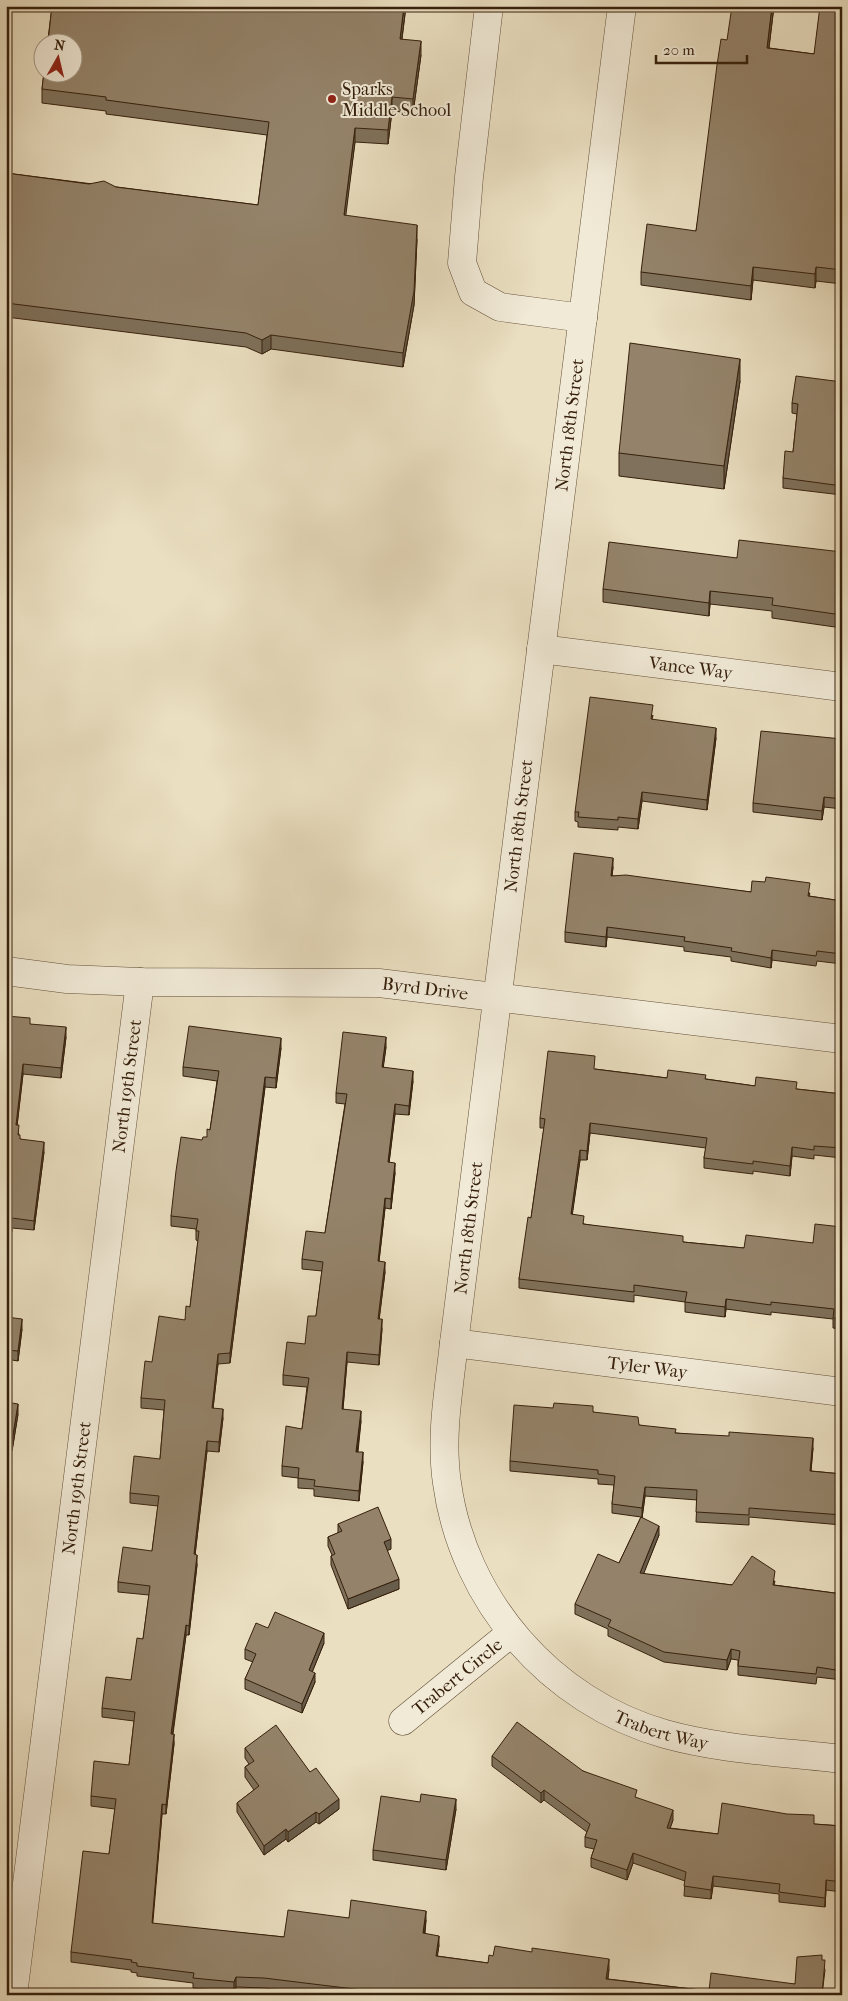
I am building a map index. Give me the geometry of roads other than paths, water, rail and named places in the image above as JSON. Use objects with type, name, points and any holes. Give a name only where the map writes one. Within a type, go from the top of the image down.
[{"type":"street","points":[[489,6],[469,177],[462,263],[473,292],[500,307],[583,318]]},
{"type":"street","name":"North 18th Street","points":[[512,1633],[499,1617],[474,1574],[456,1528],[447,1482],[444,1433],[622,6]]},
{"type":"street","name":"Vance Way","points":[[541,649],[842,687]]},
{"type":"street","name":"Byrd Drive","points":[[6,971],[67,979],[140,982],[379,983],[842,1039]]},
{"type":"street","name":"North 19th Street","points":[[13,1995],[140,982]]},
{"type":"street","name":"Tyler Way","points":[[454,1343],[842,1392]]},
{"type":"street","name":"Trabert Circle","points":[[403,1721],[512,1633]]},
{"type":"street","name":"Trabert Way","points":[[512,1633],[544,1668],[581,1696],[621,1718],[665,1734],[708,1742],[842,1759]]},
{"type":"place","name":"Sparks Middle School","points":[[332,99]]}]
